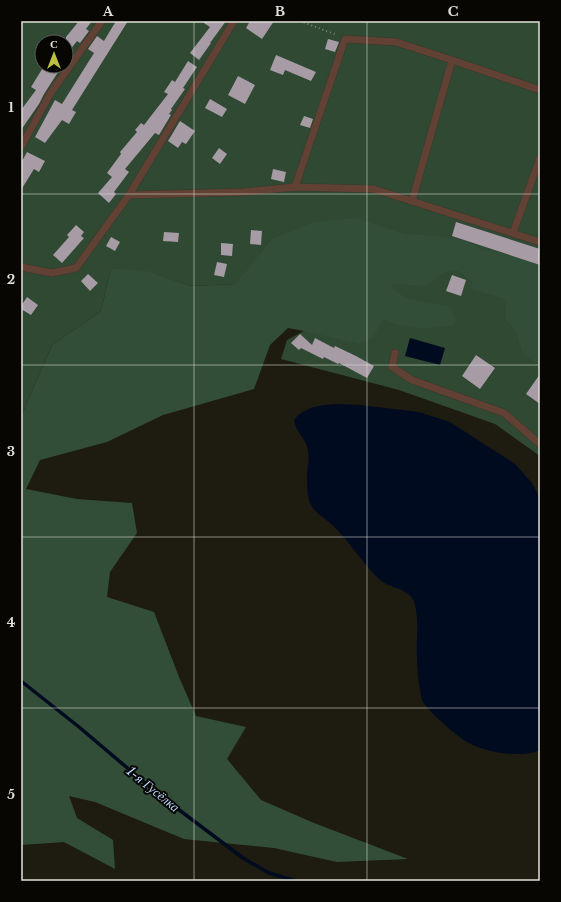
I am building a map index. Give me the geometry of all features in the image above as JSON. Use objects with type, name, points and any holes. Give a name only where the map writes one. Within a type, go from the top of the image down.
[{"type":"lane","points":[[21,147],[50,94],[102,21]]},
{"type":"lane","points":[[21,267],[52,273],[76,268],[129,196],[233,22]]},
{"type":"lane","points":[[295,187],[345,39],[396,42],[540,90]]},
{"type":"lane","points":[[412,201],[452,60]]},
{"type":"lane","points":[[513,233],[540,158]]},
{"type":"lane","points":[[129,196],[243,192],[295,187],[374,189],[540,242]]},
{"type":"lane","points":[[394,353],[392,366],[412,380],[504,413],[540,444]]},
{"type":"path","points":[[300,21],[345,39]]},
{"type":"green space","points":[[21,21],[540,21],[540,456],[495,424],[399,390],[281,359],[287,340],[304,331],[271,239],[237,284],[191,286],[155,274],[111,268],[101,311],[52,345],[21,417]]},
{"type":"green space","points":[[356,218],[405,234],[436,236],[463,240],[483,250],[494,251],[531,261],[540,265],[540,367],[522,352],[516,331],[506,320],[506,299],[470,289],[472,282],[458,271],[445,272],[427,286],[392,284],[391,287],[406,298],[451,307],[456,322],[454,325],[423,329],[395,324],[383,319],[373,338],[359,344],[288,328],[270,345],[254,389],[163,415],[107,442],[40,460],[26,489],[77,499],[132,503],[137,533],[110,572],[107,597],[154,612],[196,716],[246,727],[227,759],[261,800],[314,823],[408,859],[337,862],[274,848],[184,839],[95,802],[69,796],[77,818],[113,840],[115,869],[64,842],[21,845],[21,417],[52,345],[101,311],[111,268],[147,271],[191,286],[236,284],[271,239],[314,222]]},
{"type":"water","points":[[410,338],[445,348],[440,365],[405,356]]},
{"type":"water","points":[[336,404],[360,405],[419,412],[450,422],[515,464],[532,483],[540,498],[540,750],[527,754],[512,754],[490,751],[478,747],[455,734],[423,702],[418,674],[417,618],[413,600],[409,594],[379,579],[337,530],[313,508],[309,500],[307,491],[308,450],[294,420],[299,414],[313,407]]},
{"type":"building","points":[[79,21],[92,21],[86,29],[89,31],[80,43],[77,41],[74,45],[74,34],[68,34]]},
{"type":"building","points":[[116,21],[128,21],[72,110],[76,112],[69,124],[62,120],[45,143],[35,137],[55,100],[62,104],[94,53],[88,49],[97,36],[104,41]]},
{"type":"building","points":[[201,21],[226,21],[199,60],[190,53],[210,27]]},
{"type":"building","points":[[250,21],[274,21],[262,39],[246,28]]},
{"type":"building","points":[[328,39],[339,42],[335,52],[325,49]]},
{"type":"building","points":[[276,55],[316,72],[311,81],[285,70],[283,75],[270,70]]},
{"type":"building","points":[[188,61],[197,67],[183,88],[185,89],[171,109],[172,110],[169,114],[171,115],[159,135],[155,133],[125,169],[129,172],[114,192],[116,194],[109,203],[98,193],[112,177],[107,173],[121,154],[120,152],[137,132],[135,130],[141,123],[144,125],[168,94],[164,92],[172,80],[175,82]]},
{"type":"building","points":[[39,74],[57,74],[21,130],[21,110],[36,90],[31,87]]},
{"type":"building","points":[[238,76],[255,85],[245,104],[228,95]]},
{"type":"building","points":[[210,99],[227,109],[222,117],[205,108]]},
{"type":"building","points":[[304,116],[313,119],[310,128],[300,125]]},
{"type":"building","points":[[180,121],[195,131],[186,144],[182,142],[178,148],[168,141]]},
{"type":"building","points":[[219,148],[227,154],[220,164],[212,158]]},
{"type":"building","points":[[27,152],[45,161],[39,172],[34,169],[21,190],[21,163]]},
{"type":"building","points":[[273,169],[286,172],[284,182],[271,179]]},
{"type":"building","points":[[456,222],[540,249],[540,265],[452,236]]},
{"type":"building","points":[[76,225],[84,232],[81,236],[84,238],[62,263],[53,255],[69,237],[67,235]]},
{"type":"building","points":[[251,230],[262,231],[261,245],[250,244]]},
{"type":"building","points":[[164,232],[179,233],[178,242],[163,241]]},
{"type":"building","points":[[111,237],[120,242],[115,251],[106,246]]},
{"type":"building","points":[[221,243],[233,244],[232,256],[221,255]]},
{"type":"building","points":[[217,262],[227,264],[224,277],[214,275]]},
{"type":"building","points":[[88,274],[98,283],[90,291],[81,281]]},
{"type":"building","points":[[452,275],[466,280],[461,296],[446,291]]},
{"type":"building","points":[[27,297],[38,305],[31,315],[21,309],[21,306]]},
{"type":"building","points":[[300,334],[312,345],[315,338],[334,348],[335,346],[374,366],[367,378],[339,363],[338,364],[324,357],[323,359],[301,348],[299,350],[291,343]]},
{"type":"building","points":[[476,355],[495,368],[480,389],[462,376]]},
{"type":"building","points":[[540,374],[540,404],[526,394]]},
{"type":"waterway","name":"1-я Гусёлка","points":[[21,681],[79,727],[158,794],[243,858],[269,873],[296,881]]}]
